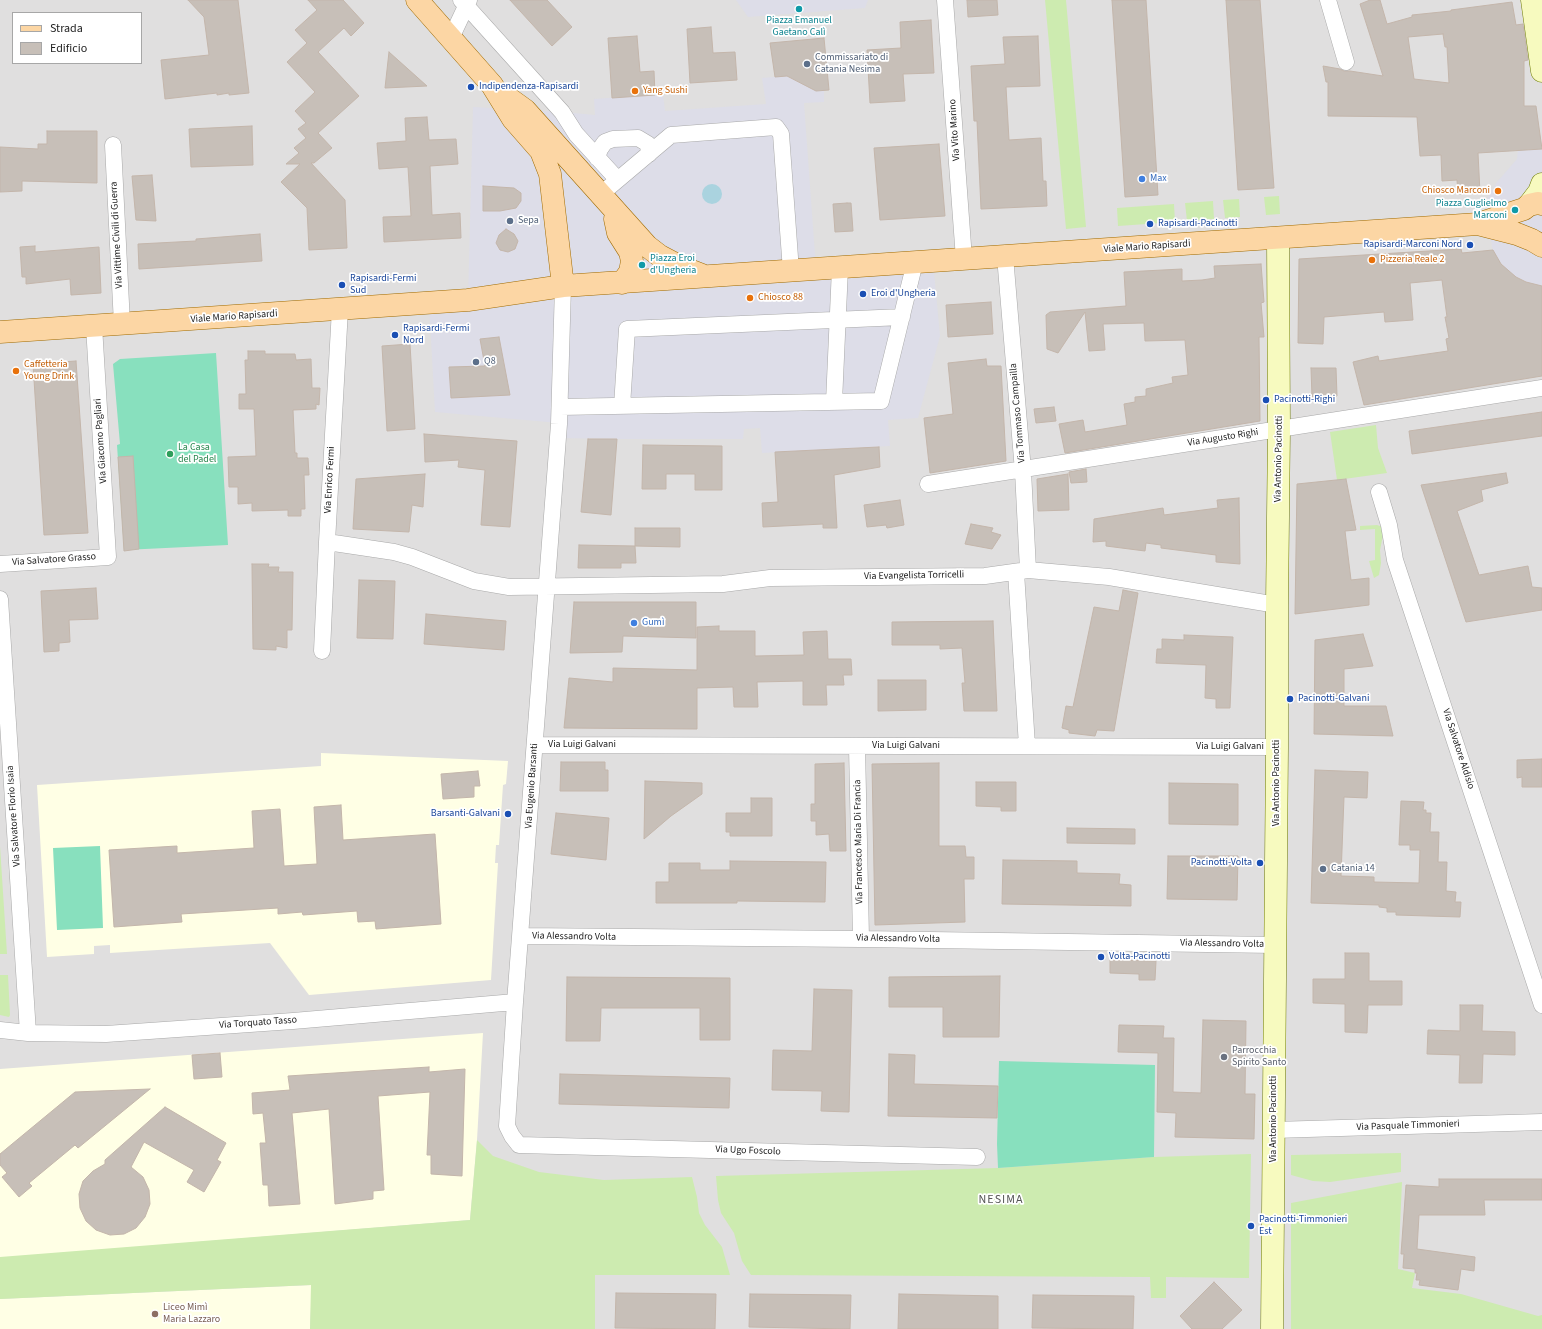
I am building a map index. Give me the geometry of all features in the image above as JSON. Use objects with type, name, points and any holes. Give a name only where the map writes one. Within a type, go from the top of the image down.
[{"type":"main road","points":[[417,0],[492,86],[513,119],[541,151],[550,174],[563,286]]},
{"type":"main road","points":[[1532,0],[1542,71]]},
{"type":"main road","points":[[492,86],[525,110],[647,246],[660,256],[679,266],[707,277]]},
{"type":"main road","points":[[1536,241],[1522,232],[1519,224],[1520,216],[1532,206],[1542,184]]},
{"type":"main road","points":[[607,201],[616,228],[630,252],[632,261],[630,272],[622,283]]},
{"type":"main road","points":[[1478,224],[1532,206]]},
{"type":"main road","points":[[1478,224],[1536,241]]},
{"type":"main road","name":"Viale Mario Rapisardi","points":[[0,332],[468,300],[563,286],[1478,224]]},
{"type":"main road","name":"Via Antonio Pacinotti","points":[[1272,1329],[1279,429],[1278,238]]},
{"type":"street","name":"Via Vito Marino","points":[[945,0],[964,259]]},
{"type":"street","points":[[1328,0],[1346,62]]},
{"type":"street","points":[[451,38],[465,2],[562,112],[576,134],[617,179]]},
{"type":"street","points":[[607,201],[617,179],[671,135],[776,127],[782,134],[791,271]]},
{"type":"street","points":[[598,158],[600,150],[605,142],[613,139],[638,138],[648,144],[649,154]]},
{"type":"street","name":"Via Vittime Civili di Guerra","points":[[112,145],[122,324]]},
{"type":"street","name":"Via Tommaso Campailla","points":[[1005,256],[1023,471],[1022,571],[1028,746]]},
{"type":"street","points":[[560,407],[881,401],[915,262]]},
{"type":"street","points":[[834,402],[840,268]]},
{"type":"street","name":"Via Eugenio Barsanti","points":[[519,1145],[507,1126],[559,424],[563,286]]},
{"type":"street","name":"Via Enrico Fermi","points":[[322,651],[340,309]]},
{"type":"street","points":[[622,406],[627,329],[902,317]]},
{"type":"street","name":"Via Giacomo Pagliari","points":[[94,326],[108,557]]},
{"type":"street","name":"Via Augusto Righi","points":[[928,484],[1023,471],[1542,388]]},
{"type":"street","name":"Via Salvatore Aldisio","points":[[1379,492],[1389,525],[1396,560],[1542,1005]]},
{"type":"street","name":"Via Evangelista Torricelli","points":[[327,542],[394,552],[412,557],[474,581],[509,587],[723,584],[770,578],[985,576],[1022,571],[1109,577],[1277,605]]},
{"type":"street","name":"Via Salvatore Grasso","points":[[0,564],[108,557]]},
{"type":"street","name":"Via Salvatore Florio Isaia","points":[[0,599],[6,795],[28,1033]]},
{"type":"street","name":"Via Luigi Galvani","points":[[535,745],[1277,747]]},
{"type":"street","name":"Via Francesco Maria Di Francia","points":[[857,746],[861,939]]},
{"type":"street","name":"Via Alessandro Volta","points":[[520,936],[1275,945]]},
{"type":"street","name":"Via Torquato Tasso","points":[[0,1030],[28,1033],[106,1034],[515,1002]]},
{"type":"street","name":"Via Pasquale Timmonieri","points":[[1274,1130],[1542,1122]]},
{"type":"street","name":"Via Ugo Foscolo","points":[[519,1145],[977,1158]]},
{"type":"shaded area","points":[[0,0],[1542,0],[1542,1329],[0,1329]]},
{"type":"shaded area","name":"Piazza Emanuel Gaetano Calì","points":[[736,0],[868,0],[865,8],[748,17]]},
{"type":"shaded area","name":"Piazza Eroi d'Ungheria","points":[[787,76],[816,91],[824,91],[824,102],[804,103],[816,269],[933,261],[940,336],[918,418],[888,420],[890,446],[762,453],[760,428],[744,429],[743,439],[558,438],[559,423],[435,412],[429,303],[468,300],[473,107],[595,115],[594,99],[663,94],[665,111],[766,104],[762,78]]},
{"type":"shaded area","name":"Piazza Guglielmo Marconi","points":[[1542,149],[1542,286],[1526,282],[1516,277],[1506,269],[1497,258],[1492,247],[1486,201],[1497,182],[1517,159],[1518,150]]},
{"type":"shaded area","points":[[321,753],[508,761],[506,784],[503,785],[499,845],[496,845],[495,863],[498,863],[491,980],[309,995],[270,943],[110,953],[110,945],[94,946],[94,954],[47,957],[37,785],[321,766]]},
{"type":"shaded area","points":[[483,1033],[477,1140],[470,1220],[0,1258],[0,1069]]},
{"type":"shaded area","name":"Liceo Mimì Maria Lazzaro","points":[[312,1285],[310,1329],[0,1329],[0,1299]]},
{"type":"green space","points":[[1045,0],[1066,0],[1086,227],[1066,229]]},
{"type":"green space","points":[[1279,196],[1280,214],[1266,215],[1264,197]]},
{"type":"green space","points":[[1239,199],[1240,217],[1225,218],[1223,200]]},
{"type":"green space","points":[[1213,201],[1214,219],[1187,221],[1185,203]]},
{"type":"green space","points":[[1174,204],[1175,222],[1118,226],[1117,208]]},
{"type":"green space","name":"La Casa del Padel","points":[[216,353],[228,545],[124,550],[117,445],[120,444],[113,364],[120,359]]},
{"type":"green space","points":[[1376,425],[1378,448],[1387,473],[1337,480],[1330,432]]},
{"type":"green space","points":[[1377,525],[1383,527],[1383,535],[1380,550],[1381,563],[1379,575],[1374,578],[1369,561],[1375,560],[1375,529],[1360,530],[1360,526]]},
{"type":"green space","points":[[0,846],[7,954],[0,954]]},
{"type":"green space","points":[[100,846],[103,928],[57,930],[53,848]]},
{"type":"green space","points":[[0,975],[8,975],[9,1017],[0,1015]]},
{"type":"green space","points":[[999,1061],[1155,1065],[1154,1157],[998,1168],[997,1144]]},
{"type":"green space","points":[[477,1140],[493,1156],[539,1172],[604,1180],[692,1177],[699,1213],[705,1225],[722,1247],[730,1275],[595,1275],[595,1329],[310,1329],[311,1285],[0,1299],[0,1257],[470,1220]]},
{"type":"green space","points":[[1401,1153],[1401,1172],[1330,1182],[1313,1181],[1291,1175],[1291,1155]]},
{"type":"green space","points":[[1251,1154],[1249,1278],[1166,1277],[1166,1298],[1151,1298],[1150,1277],[751,1275],[742,1261],[734,1233],[721,1213],[718,1200],[716,1176],[998,1168],[1154,1157]]},
{"type":"green space","points":[[1402,1182],[1398,1269],[1415,1273],[1412,1288],[1461,1294],[1538,1316],[1542,1315],[1542,1329],[1291,1329],[1291,1203]]},
{"type":"water","points":[[712,184],[719,187],[722,194],[719,201],[712,204],[705,201],[702,194],[705,187]]},
{"type":"building","points":[[188,0],[238,0],[249,93],[229,95],[229,93],[217,95],[217,93],[165,99],[161,60],[209,55],[204,17]]},
{"type":"building","points":[[308,0],[343,0],[364,23],[351,36],[344,28],[318,52],[359,96],[318,133],[332,148],[314,163],[311,163],[345,200],[347,248],[309,250],[307,208],[281,182],[300,164],[286,164],[299,153],[294,148],[306,138],[298,129],[306,123],[295,111],[315,92],[287,62],[307,43],[295,30],[317,10]]},
{"type":"building","points":[[510,0],[547,0],[572,27],[552,46]]},
{"type":"building","points":[[967,0],[997,0],[998,15],[968,17]]},
{"type":"building","points":[[1112,0],[1146,0],[1158,195],[1125,197]]},
{"type":"building","points":[[1226,0],[1260,0],[1274,188],[1238,190]]},
{"type":"building","points":[[1370,0],[1380,0],[1387,24],[1412,17],[1412,15],[1512,2],[1516,25],[1523,24],[1528,60],[1524,61],[1524,106],[1536,106],[1542,149],[1478,153],[1480,193],[1458,194],[1457,180],[1442,181],[1441,155],[1420,156],[1417,117],[1328,116],[1328,82],[1326,82],[1323,66],[1344,71],[1383,76],[1360,4]],"holes":[[[1443,34],[1445,47],[1447,47],[1449,83],[1414,79],[1408,37]]]},
{"type":"building","points":[[931,20],[934,73],[903,74],[905,101],[870,103],[867,50],[901,48],[900,22]]},
{"type":"building","points":[[711,27],[713,53],[735,52],[737,80],[690,83],[687,29]]},
{"type":"building","points":[[637,36],[640,72],[654,71],[655,95],[612,98],[608,38]]},
{"type":"building","points":[[1038,36],[1040,86],[1006,87],[1009,140],[1041,138],[1043,181],[1046,181],[1047,206],[981,209],[977,121],[974,121],[971,66],[1005,64],[1003,37]]},
{"type":"building","points":[[824,38],[829,90],[816,91],[787,76],[775,77],[770,43]]},
{"type":"building","points":[[389,52],[427,86],[385,88]]},
{"type":"building","points":[[427,117],[429,140],[456,139],[458,164],[430,166],[432,215],[460,213],[461,238],[384,242],[383,217],[411,216],[408,167],[379,169],[377,143],[406,141],[405,118]]},
{"type":"building","points":[[252,126],[253,165],[191,167],[189,129]]},
{"type":"building","points":[[47,131],[97,131],[97,183],[22,181],[22,191],[0,192],[0,147],[38,149],[38,144],[47,144]]},
{"type":"building","points":[[939,144],[945,216],[880,220],[874,148]]},
{"type":"building","points":[[152,175],[156,221],[136,220],[132,176]]},
{"type":"building","points":[[483,186],[514,188],[521,193],[521,201],[516,208],[500,211],[483,211]]},
{"type":"building","points":[[851,203],[853,231],[835,232],[833,204]]},
{"type":"building","points":[[506,229],[514,234],[518,241],[515,249],[508,252],[500,250],[496,243],[499,235]]},
{"type":"building","points":[[260,234],[262,261],[139,269],[138,244],[196,241],[196,239]]},
{"type":"building","points":[[35,246],[35,252],[99,247],[101,293],[71,295],[70,279],[26,284],[26,277],[22,277],[20,247]]},
{"type":"building","points":[[1461,249],[1462,253],[1493,250],[1501,264],[1516,277],[1526,282],[1542,286],[1542,376],[1364,405],[1353,362],[1378,356],[1379,361],[1448,351],[1446,339],[1449,338],[1445,317],[1447,317],[1442,280],[1410,283],[1413,320],[1385,322],[1384,312],[1324,317],[1323,344],[1298,343],[1299,259]]},
{"type":"building","points":[[1261,264],[1264,302],[1261,303],[1264,337],[1259,337],[1260,421],[1065,453],[1059,424],[1083,420],[1085,432],[1127,425],[1124,404],[1135,402],[1135,397],[1146,396],[1146,389],[1173,383],[1172,377],[1188,375],[1185,340],[1145,341],[1144,323],[1103,324],[1105,350],[1089,351],[1085,312],[1058,353],[1047,349],[1046,315],[1050,312],[1126,306],[1124,272],[1182,269],[1182,281],[1202,280],[1215,278],[1214,266]]},
{"type":"building","points":[[991,302],[993,334],[948,337],[946,305]]},
{"type":"building","points":[[499,337],[510,395],[451,398],[449,367],[485,366],[480,339]]},
{"type":"building","points":[[410,344],[415,429],[387,431],[382,346]]},
{"type":"building","points":[[248,351],[265,351],[265,354],[295,354],[296,360],[311,359],[312,388],[320,388],[319,405],[316,404],[316,409],[293,410],[295,453],[297,453],[297,458],[308,458],[309,475],[304,475],[305,509],[301,509],[301,516],[288,516],[288,510],[252,511],[252,503],[238,504],[238,487],[229,487],[228,457],[256,456],[254,409],[239,409],[239,394],[246,394],[245,360],[248,360]]},
{"type":"building","points":[[986,359],[987,366],[1001,366],[1006,461],[930,473],[924,418],[953,414],[948,363]]},
{"type":"building","points":[[76,361],[88,533],[44,535],[33,364]]},
{"type":"building","points":[[1311,368],[1336,368],[1337,396],[1312,397]]},
{"type":"building","points":[[1054,407],[1056,421],[1036,423],[1034,409]]},
{"type":"building","points":[[1542,412],[1542,436],[1412,454],[1409,431]]},
{"type":"building","points":[[424,434],[517,441],[510,527],[481,525],[485,470],[458,467],[459,460],[425,462]]},
{"type":"building","points":[[588,439],[617,439],[611,515],[581,512]]},
{"type":"building","points":[[643,445],[722,446],[722,490],[695,490],[695,474],[666,474],[666,489],[642,489]]},
{"type":"building","points":[[879,447],[880,467],[834,475],[837,528],[823,528],[823,524],[763,527],[762,503],[778,502],[775,452]]},
{"type":"building","points":[[133,456],[139,549],[124,551],[118,457]]},
{"type":"building","points":[[1086,469],[1087,482],[1071,483],[1069,472]]},
{"type":"building","points":[[1506,473],[1508,483],[1481,490],[1483,501],[1457,511],[1479,575],[1528,566],[1532,587],[1542,588],[1542,610],[1466,622],[1421,485]]},
{"type":"building","points":[[425,474],[423,507],[412,505],[409,532],[353,529],[356,479]]},
{"type":"building","points":[[1068,474],[1069,510],[1038,511],[1037,479]]},
{"type":"building","points":[[1346,479],[1356,530],[1345,531],[1351,580],[1369,578],[1369,605],[1295,614],[1297,484]]},
{"type":"building","points":[[1239,498],[1240,564],[1216,562],[1216,555],[1161,548],[1161,545],[1146,543],[1145,551],[1106,546],[1106,541],[1093,542],[1094,519],[1163,508],[1164,515],[1218,508],[1217,500]]},
{"type":"building","points":[[900,500],[904,525],[887,528],[886,525],[867,527],[864,505]]},
{"type":"building","points":[[971,524],[993,528],[991,532],[1001,535],[992,549],[965,544]]},
{"type":"building","points":[[635,528],[680,528],[680,547],[635,546]]},
{"type":"building","points":[[579,545],[635,546],[636,563],[621,563],[621,568],[578,568]]},
{"type":"building","points":[[252,564],[269,564],[268,567],[279,567],[278,572],[293,572],[292,630],[287,630],[287,648],[276,646],[276,650],[253,649]]},
{"type":"building","points":[[359,580],[395,581],[393,639],[357,638]]},
{"type":"building","points":[[96,588],[98,619],[69,620],[70,642],[59,643],[59,651],[44,652],[41,591]]},
{"type":"building","points":[[1123,590],[1138,593],[1114,731],[1097,730],[1095,736],[1069,733],[1069,730],[1062,728],[1066,706],[1073,707],[1094,607],[1119,611]]},
{"type":"building","name":"Gumì","points":[[574,602],[696,602],[696,638],[623,636],[622,652],[570,653]]},
{"type":"building","points":[[426,614],[506,621],[504,650],[424,644]]},
{"type":"building","points":[[993,621],[997,711],[964,711],[962,683],[965,683],[962,648],[940,649],[940,645],[892,645],[892,622]]},
{"type":"building","points":[[719,626],[719,631],[755,631],[755,656],[804,655],[803,632],[827,631],[828,659],[851,659],[852,675],[843,675],[844,685],[826,685],[827,705],[803,705],[803,681],[757,682],[758,707],[734,707],[733,687],[697,688],[697,729],[564,728],[569,678],[613,682],[613,668],[697,670],[697,627]]},
{"type":"building","points":[[1363,634],[1373,666],[1344,669],[1344,706],[1386,706],[1393,736],[1314,734],[1315,640]]},
{"type":"building","points":[[1184,635],[1233,637],[1230,708],[1216,708],[1216,699],[1205,698],[1206,665],[1156,663],[1157,649],[1162,649],[1162,639],[1184,640]]},
{"type":"building","points":[[878,680],[926,680],[926,710],[878,711]]},
{"type":"building","points":[[1542,759],[1542,787],[1522,787],[1522,777],[1517,778],[1517,760]]},
{"type":"building","points":[[561,762],[605,762],[605,770],[608,770],[608,791],[560,791]]},
{"type":"building","points":[[844,763],[846,851],[830,851],[829,834],[816,835],[816,821],[811,821],[811,804],[815,804],[815,764]]},
{"type":"building","points":[[939,763],[939,846],[965,846],[966,857],[974,857],[974,879],[964,879],[965,922],[875,925],[872,764]]},
{"type":"building","points":[[1315,770],[1368,772],[1367,798],[1344,797],[1341,876],[1374,877],[1374,882],[1419,883],[1420,850],[1410,850],[1410,845],[1399,845],[1401,801],[1424,802],[1423,810],[1426,810],[1426,813],[1431,813],[1430,832],[1439,832],[1438,862],[1447,862],[1446,891],[1456,892],[1455,902],[1461,902],[1460,917],[1396,915],[1396,912],[1387,912],[1387,908],[1379,907],[1379,905],[1311,903]]},
{"type":"building","points":[[478,771],[480,786],[474,786],[474,797],[443,799],[441,774]]},
{"type":"building","points":[[645,781],[702,783],[702,794],[671,816],[644,839]]},
{"type":"building","points":[[976,782],[1016,782],[1016,811],[1001,811],[1001,807],[976,806]]},
{"type":"building","points":[[1169,783],[1238,784],[1238,825],[1169,824]]},
{"type":"building","points":[[751,798],[772,798],[772,836],[730,836],[730,832],[726,832],[726,813],[751,813]]},
{"type":"building","points":[[341,805],[343,840],[435,834],[441,924],[376,929],[375,921],[358,922],[357,911],[303,915],[302,912],[278,914],[278,908],[181,914],[182,922],[114,927],[109,850],[177,846],[177,853],[254,848],[252,811],[280,809],[284,866],[317,864],[314,807]]},
{"type":"building","points":[[556,813],[609,818],[606,860],[551,854]]},
{"type":"building","points":[[1067,828],[1135,829],[1135,844],[1067,843]]},
{"type":"building","points":[[1168,856],[1238,856],[1237,900],[1167,899]]},
{"type":"building","points":[[1003,860],[1077,861],[1077,873],[1120,874],[1119,884],[1131,885],[1131,906],[1002,904]]},
{"type":"building","points":[[730,861],[826,862],[825,902],[737,901],[737,903],[656,903],[656,882],[669,882],[669,863],[700,863],[700,870],[730,870]]},
{"type":"building","points":[[1345,953],[1369,953],[1369,981],[1402,981],[1402,1005],[1368,1005],[1367,1033],[1345,1032],[1345,1004],[1313,1003],[1313,979],[1345,979]]},
{"type":"building","points":[[1110,960],[1156,961],[1155,980],[1139,980],[1139,974],[1110,973]]},
{"type":"building","points":[[1000,976],[999,1037],[943,1037],[943,1007],[889,1007],[889,977]]},
{"type":"building","points":[[567,977],[730,978],[730,1040],[700,1040],[700,1008],[601,1008],[600,1041],[566,1041]]},
{"type":"building","points":[[814,989],[852,990],[849,1112],[821,1111],[822,1091],[772,1090],[773,1050],[812,1051]]},
{"type":"building","points":[[1460,1005],[1483,1005],[1482,1031],[1515,1032],[1515,1055],[1483,1054],[1482,1083],[1459,1083],[1460,1055],[1427,1054],[1428,1030],[1460,1031]]},
{"type":"building","points":[[1203,1020],[1246,1021],[1245,1094],[1255,1094],[1254,1139],[1175,1137],[1176,1113],[1157,1112],[1158,1053],[1118,1052],[1119,1025],[1164,1026],[1163,1038],[1174,1038],[1173,1092],[1201,1093]]},
{"type":"building","points":[[220,1053],[222,1077],[194,1079],[192,1055]]},
{"type":"building","points":[[889,1054],[915,1055],[914,1084],[998,1086],[997,1118],[888,1116]]},
{"type":"building","points":[[429,1067],[429,1072],[465,1069],[462,1176],[431,1174],[431,1155],[427,1155],[430,1092],[378,1096],[384,1190],[373,1191],[373,1199],[335,1204],[329,1109],[292,1113],[300,1204],[269,1206],[268,1185],[263,1185],[260,1143],[266,1143],[263,1113],[253,1114],[252,1093],[290,1090],[288,1076]]},
{"type":"building","points":[[560,1074],[730,1078],[729,1108],[559,1104]]},
{"type":"building","points":[[150,1089],[78,1148],[75,1145],[29,1183],[32,1186],[19,1197],[2,1177],[7,1173],[0,1165],[0,1154],[75,1092]]},
{"type":"building","points":[[165,1107],[226,1143],[217,1160],[221,1162],[204,1192],[187,1182],[194,1170],[144,1142],[131,1167],[143,1177],[149,1190],[150,1204],[145,1217],[136,1228],[124,1234],[110,1235],[96,1230],[86,1221],[80,1208],[79,1194],[83,1181],[93,1171],[105,1164],[105,1160]]},
{"type":"building","points":[[1439,1179],[1542,1179],[1542,1200],[1484,1200],[1485,1215],[1419,1215],[1417,1249],[1475,1257],[1474,1271],[1461,1269],[1458,1290],[1419,1285],[1420,1280],[1416,1280],[1417,1273],[1415,1273],[1415,1269],[1403,1268],[1404,1254],[1401,1254],[1406,1185],[1439,1187]]},
{"type":"building","points":[[1214,1282],[1242,1310],[1222,1329],[1192,1329],[1180,1316]]},
{"type":"building","points":[[616,1293],[716,1294],[715,1329],[615,1328]]},
{"type":"building","points":[[750,1294],[851,1295],[850,1329],[749,1327]]},
{"type":"building","points":[[899,1294],[998,1296],[998,1329],[898,1329]]},
{"type":"building","points":[[1033,1295],[1134,1296],[1133,1329],[1032,1328]]},
{"type":"place","name":"Piazza Emanuel Gaetano Calì","points":[[799,9]]},
{"type":"place","name":"Commissariato di Catania Nesima","points":[[807,64]]},
{"type":"place","name":"Indipendenza-Rapisardi","points":[[471,87]]},
{"type":"place","name":"Yang Sushi","points":[[635,91]]},
{"type":"place","name":"Max","points":[[1142,179]]},
{"type":"place","name":"Chiosco Marconi","points":[[1498,191]]},
{"type":"place","name":"Piazza Guglielmo Marconi","points":[[1515,210]]},
{"type":"place","name":"Sepa","points":[[510,221]]},
{"type":"place","name":"Rapisardi-Pacinotti","points":[[1150,224]]},
{"type":"place","name":"Rapisardi-Marconi Nord","points":[[1470,245]]},
{"type":"place","name":"Pizzeria Reale 2","points":[[1372,260]]},
{"type":"place","name":"Piazza Eroi d'Ungheria","points":[[642,265]]},
{"type":"place","name":"Rapisardi-Fermi Sud","points":[[342,285]]},
{"type":"place","name":"Eroi d'Ungheria","points":[[863,294]]},
{"type":"place","name":"Chiosco 88","points":[[750,298]]},
{"type":"place","name":"Rapisardi-Fermi Nord","points":[[395,335]]},
{"type":"place","name":"Q8","points":[[476,362]]},
{"type":"place","name":"Caffetteria Young Drink","points":[[16,371]]},
{"type":"place","name":"Pacinotti-Righi","points":[[1266,400]]},
{"type":"place","name":"La Casa del Padel","points":[[170,454]]},
{"type":"place","name":"Gumì","points":[[634,623]]},
{"type":"place","name":"Pacinotti-Galvani","points":[[1290,699]]},
{"type":"place","name":"Barsanti-Galvani","points":[[508,814]]},
{"type":"place","name":"Pacinotti-Volta","points":[[1260,863]]},
{"type":"place","name":"Catania 14","points":[[1323,869]]},
{"type":"place","name":"Volta-Pacinotti","points":[[1101,957]]},
{"type":"place","name":"Parrocchia Spirito Santo","points":[[1224,1057]]},
{"type":"place","name":"Pacinotti-Timmonieri Est","points":[[1251,1226]]},
{"type":"place","name":"Liceo Mimì Maria Lazzaro","points":[[155,1314]]},
{"type":"district","name":"NESIMA","points":[[1001,1200]]}]
